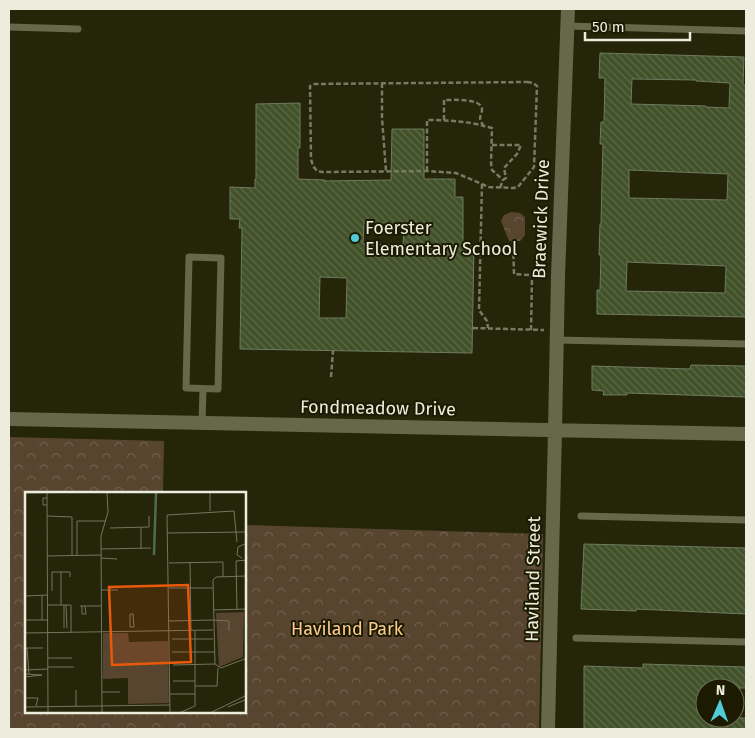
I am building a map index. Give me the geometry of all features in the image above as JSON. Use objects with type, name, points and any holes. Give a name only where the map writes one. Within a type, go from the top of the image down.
[{"type":"street","name":"Braewick Drive","points":[[555,430],[556,335],[568,9]]},
{"type":"street","name":"Fondmeadow Drive","points":[[9,419],[746,434]]},
{"type":"street","name":"Haviland Street","points":[[548,729],[555,430]]},
{"type":"lane","points":[[567,26],[746,31]]},
{"type":"lane","points":[[9,27],[78,29]]},
{"type":"lane","points":[[189,257],[222,258],[218,389],[203,389],[186,388],[189,257]]},
{"type":"lane","points":[[556,335],[746,344]]},
{"type":"lane","points":[[202,423],[203,389]]},
{"type":"lane","points":[[581,516],[746,520]]},
{"type":"lane","points":[[576,638],[746,642]]},
{"type":"path","points":[[527,82],[533,83],[536,86],[534,167],[518,187],[489,187],[456,174],[427,171],[386,172],[317,172],[311,159],[310,86],[314,84],[527,82]]},
{"type":"path","points":[[382,83],[382,118],[386,172]]},
{"type":"path","points":[[444,120],[444,100],[475,101],[482,109],[479,118],[483,126]]},
{"type":"path","points":[[427,171],[427,120],[444,120],[492,128],[492,170],[503,180]]},
{"type":"path","points":[[492,145],[521,145],[517,154],[504,168],[506,178],[503,180],[500,188]]},
{"type":"path","points":[[482,184],[479,310],[488,321],[488,328]]},
{"type":"path","points":[[513,239],[514,274],[558,276]]},
{"type":"path","points":[[531,330],[532,275]]},
{"type":"path","points":[[473,328],[531,330],[556,335]]},
{"type":"path","points":[[331,377],[333,351]]},
{"type":"green space","points":[[511,212],[520,213],[525,217],[525,235],[520,241],[509,241],[501,221],[504,215]]},
{"type":"green space","name":"Haviland Park","points":[[9,437],[164,441],[163,492],[25,492],[25,713],[246,713],[246,525],[543,534],[539,729],[9,729]]},
{"type":"building","points":[[600,53],[744,57],[743,85],[746,85],[746,317],[597,314],[597,290],[600,290],[601,255],[599,255],[603,144],[600,144],[601,122],[604,122],[605,78],[599,78]],"holes":[[[632,79],[696,80],[730,83],[729,108],[631,104]],[[629,170],[728,174],[727,200],[629,198]],[[627,262],[726,266],[725,293],[626,291]]]},
{"type":"building","points":[[300,103],[298,179],[325,181],[391,180],[392,129],[424,129],[424,179],[455,179],[455,197],[463,197],[463,246],[474,246],[472,353],[240,349],[242,228],[239,228],[240,219],[230,219],[230,187],[255,188],[256,104]],"holes":[[[364,223],[404,223],[403,245],[363,244]],[[320,277],[347,278],[346,318],[319,318]]]},
{"type":"building","points":[[691,365],[746,366],[746,397],[627,393],[627,395],[603,395],[604,391],[592,390],[592,366],[690,369]]},
{"type":"building","points":[[584,544],[746,548],[746,614],[636,609],[636,611],[581,609]]},
{"type":"building","points":[[643,664],[746,667],[746,688],[745,678],[695,678],[695,728],[745,728],[746,718],[746,729],[584,729],[584,666],[643,668]]},
{"type":"place","name":"Foerster Elementary School","points":[[355,238]]}]
